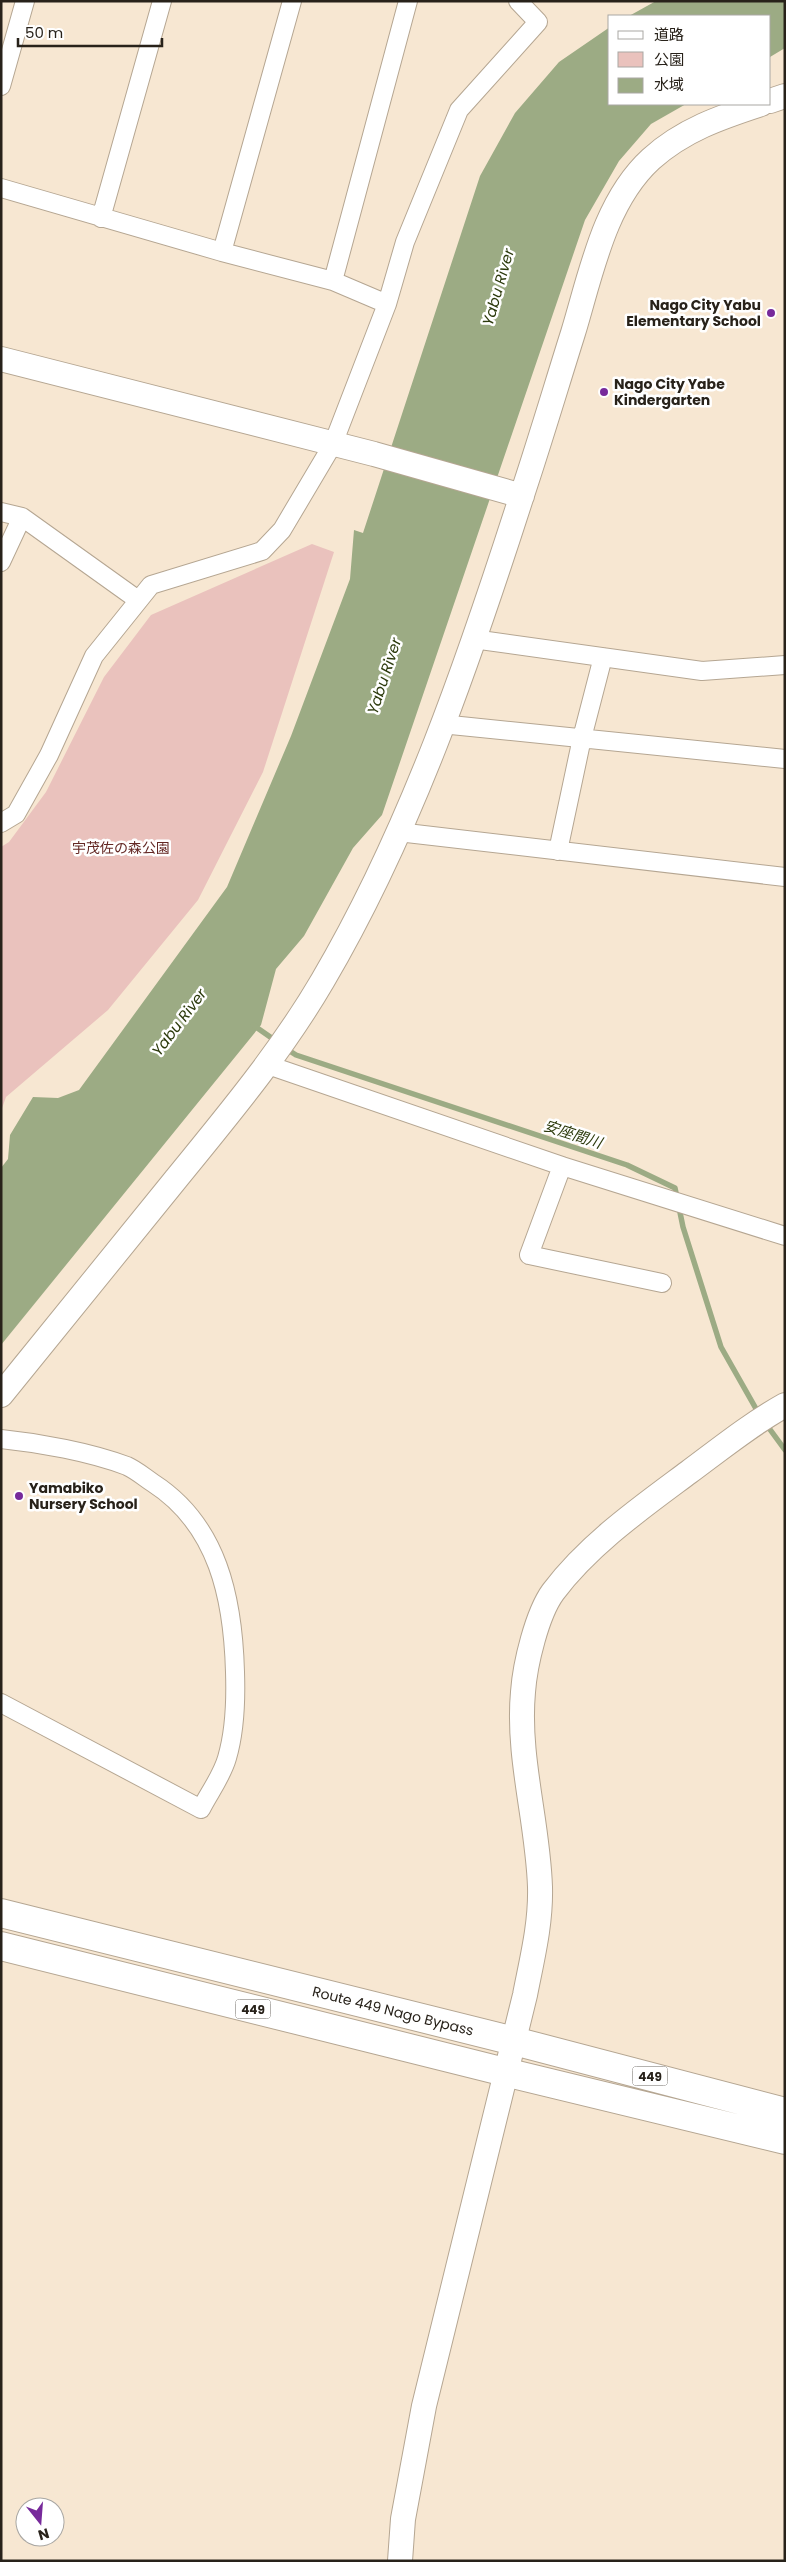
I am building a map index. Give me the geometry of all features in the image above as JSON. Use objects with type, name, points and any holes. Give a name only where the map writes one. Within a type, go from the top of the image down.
[{"type":"highway","name":"Route 449 Nago Bypass","points":[[1,1913],[514,2041],[785,2112]]},
{"type":"highway","name":"449","points":[[1,1946],[785,2140]]},
{"type":"street","points":[[1,86],[4,66],[25,1]]},
{"type":"street","points":[[101,218],[162,1]]},
{"type":"street","points":[[222,252],[292,1]]},
{"type":"street","points":[[334,281],[408,1]]},
{"type":"street","points":[[1,823],[16,814],[49,755],[94,656],[151,585],[262,551],[282,530],[333,444],[387,304],[405,242],[459,110],[538,22],[518,1]]},
{"type":"street","points":[[771,101],[785,96]]},
{"type":"street","points":[[1,1395],[268,1065],[322,981],[398,832],[441,724],[473,639],[513,493],[601,241],[626,189],[649,160],[669,144],[703,124],[758,105]]},
{"type":"street","points":[[1,188],[222,252],[334,281],[387,304]]},
{"type":"street","points":[[1,359],[374,454],[513,493]]},
{"type":"street","points":[[1,512],[22,516],[138,600]]},
{"type":"street","points":[[1,562],[22,516]]},
{"type":"street","points":[[473,639],[702,671],[785,665]]},
{"type":"street","points":[[558,851],[582,738],[603,657]]},
{"type":"street","points":[[441,724],[785,759]]},
{"type":"street","points":[[398,832],[785,878]]},
{"type":"street","points":[[268,1065],[562,1166],[785,1236]]},
{"type":"street","points":[[562,1166],[529,1254],[662,1283]]},
{"type":"street","points":[[400,2561],[403,2519],[424,2406],[514,2041],[538,1929],[540,1909],[539,1869],[525,1753],[523,1692],[537,1624],[553,1592],[569,1574],[636,1512],[761,1418],[785,1405]]},
{"type":"street","points":[[1,1439],[41,1443],[128,1467],[170,1494],[198,1524],[216,1563],[229,1600],[234,1644],[236,1707],[227,1759],[201,1809],[1,1703]]},
{"type":"green space","name":"宇茂佐の森公園","points":[[312,544],[334,552],[263,772],[198,900],[108,1010],[6,1097],[1,1111],[1,847],[9,842],[46,792],[104,677],[151,615]]},
{"type":"water","points":[[656,1],[785,1],[785,48],[771,56],[771,15],[631,15]]},
{"type":"water","name":"Yabu River","points":[[608,28],[608,105],[684,105],[651,124],[619,161],[585,220],[382,815],[353,848],[304,936],[276,969],[261,1025],[1,1345],[1,1168],[8,1159],[10,1135],[33,1097],[58,1098],[79,1090],[227,887],[291,736],[350,579],[354,530],[363,533],[480,176],[515,113],[559,62]]},
{"type":"waterway","name":"安座間川","points":[[253,1025],[276,1041]]},
{"type":"waterway","name":"安座間川","points":[[285,1048],[296,1055],[627,1165],[675,1188],[683,1227],[721,1347],[759,1414]]},
{"type":"waterway","name":"安座間川","points":[[766,1424],[785,1450]]},
{"type":"place","name":"Nago City Yabu Elementary School","points":[[771,313]]},
{"type":"place","name":"Nago City Yabe Kindergarten","points":[[604,392]]},
{"type":"place","name":"Yamabiko Nursery School","points":[[19,1496]]}]
